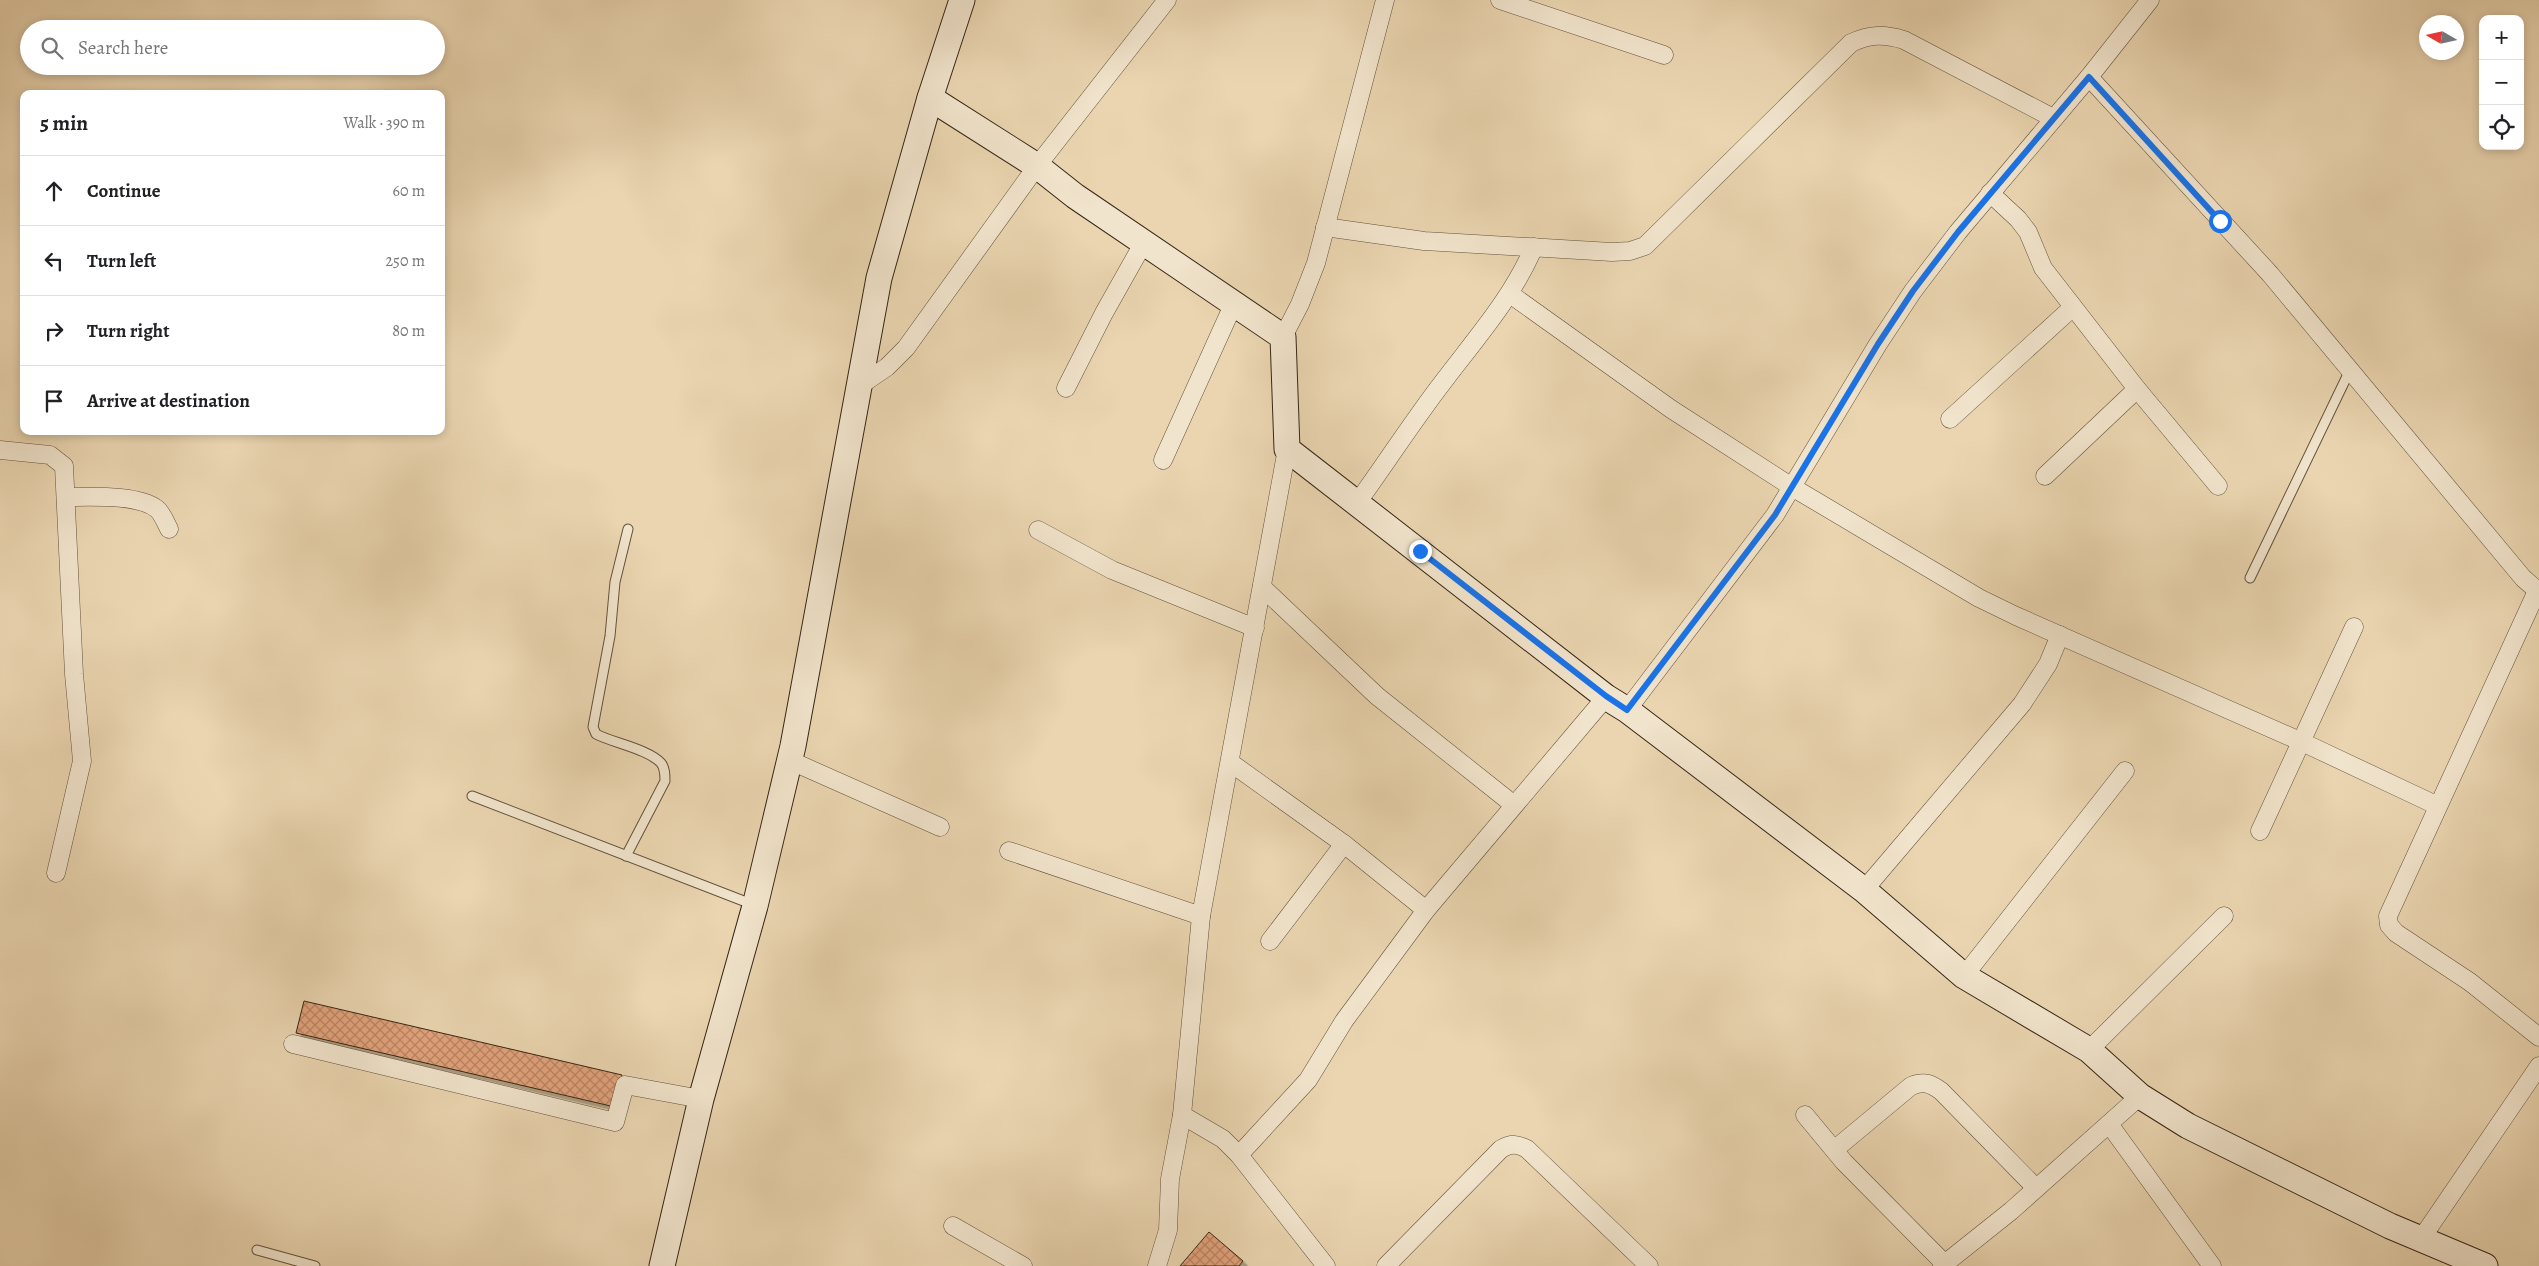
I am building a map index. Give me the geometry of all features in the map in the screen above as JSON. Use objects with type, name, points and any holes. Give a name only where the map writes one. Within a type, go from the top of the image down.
[{"type":"main road","points":[[662,1266],[701,1099],[755,906],[789,760],[880,278],[930,98],[962,0]]},
{"type":"main road","points":[[930,98],[1037,166],[1075,196],[1283,337],[1287,449],[1606,696],[1864,890],[1964,976],[2089,1050],[2140,1096],[2188,1126],[2421,1239],[2485,1266]]},
{"type":"street","points":[[860,386],[887,366],[906,348],[1037,166],[1167,0]]},
{"type":"street","points":[[1283,337],[1300,304],[1316,263],[1385,0]]},
{"type":"street","points":[[1500,0],[1664,55]]},
{"type":"street","points":[[1627,710],[1775,515],[1913,291],[1990,193],[2089,77],[2150,0]]},
{"type":"street","points":[[1325,226],[1424,241],[1612,252],[1630,251],[1645,246],[1851,43],[1866,36],[1885,35],[1904,40],[2053,118]]},
{"type":"street","points":[[2089,77],[2270,274],[2523,578],[2538,591],[2388,916],[2389,925],[2396,933],[2470,982],[2539,1037]]},
{"type":"street","points":[[1990,193],[2018,219],[2028,232],[2043,268],[2137,389],[2218,486]]},
{"type":"street","points":[[1066,388],[1104,313],[1144,242]]},
{"type":"street","points":[[1357,503],[1443,382],[1510,294],[1534,247]]},
{"type":"street","points":[[1510,294],[1671,409],[1792,486],[1979,598],[2302,742],[2438,806]]},
{"type":"street","points":[[1163,460],[1234,303]]},
{"type":"street","points":[[1950,419],[2073,307]]},
{"type":"street","points":[[2045,476],[2137,389]]},
{"type":"street","points":[[1157,1266],[1168,1230],[1170,1179],[1182,1115],[1201,916],[1256,628],[1287,449]]},
{"type":"street","points":[[0,450],[50,455],[64,466],[74,674],[82,761],[56,873]]},
{"type":"street","points":[[66,497],[110,496],[134,500],[157,509],[169,529]]},
{"type":"street","points":[[1038,530],[1112,570],[1159,591],[1256,628]]},
{"type":"street","points":[[1262,587],[1377,696],[1514,805]]},
{"type":"street","points":[[2260,831],[2354,627]]},
{"type":"street","points":[[1864,890],[2022,704],[2048,664],[2060,635]]},
{"type":"street","points":[[1239,1156],[1308,1080],[1344,1020],[1426,910],[1606,696]]},
{"type":"street","points":[[789,760],[940,827]]},
{"type":"street","points":[[1231,763],[1344,844],[1426,910]]},
{"type":"street","points":[[1964,976],[2125,771]]},
{"type":"street","points":[[1270,941],[1344,844]]},
{"type":"street","points":[[1008,851],[1201,916]]},
{"type":"street","points":[[2089,1050],[2224,916]]},
{"type":"street","points":[[293,1044],[615,1122],[626,1085],[701,1099]]},
{"type":"street","points":[[2421,1239],[2539,1066]]},
{"type":"street","points":[[1834,1150],[1911,1086],[1921,1082],[1931,1084],[1941,1091],[2036,1188]]},
{"type":"street","points":[[1805,1115],[1834,1150],[1944,1265],[2036,1188],[2140,1096]]},
{"type":"street","points":[[1182,1115],[1223,1139],[1239,1156],[1326,1266]]},
{"type":"street","points":[[2110,1124],[2212,1266]]},
{"type":"street","points":[[1386,1266],[1501,1149],[1510,1144],[1518,1144],[1527,1149],[1649,1266]]},
{"type":"street","points":[[953,1226],[1023,1266]]},
{"type":"lane","points":[[2250,578],[2350,370]]},
{"type":"lane","points":[[626,856],[665,781],[662,763],[651,756],[605,739],[596,734],[593,727],[610,636],[615,582],[628,529]]},
{"type":"lane","points":[[472,796],[755,906]]},
{"type":"lane","points":[[257,1250],[315,1266]]},
{"type":"building","points":[[304,1001],[622,1075],[615,1107],[296,1033]]},
{"type":"building","points":[[1209,1232],[1243,1261],[1239,1266],[1180,1266]]},
{"type":"route","points":[[1420,551],[1606,696],[1627,710],[1775,515],[1878,344],[1913,291],[1958,232],[2089,77],[2220,221]]}]
